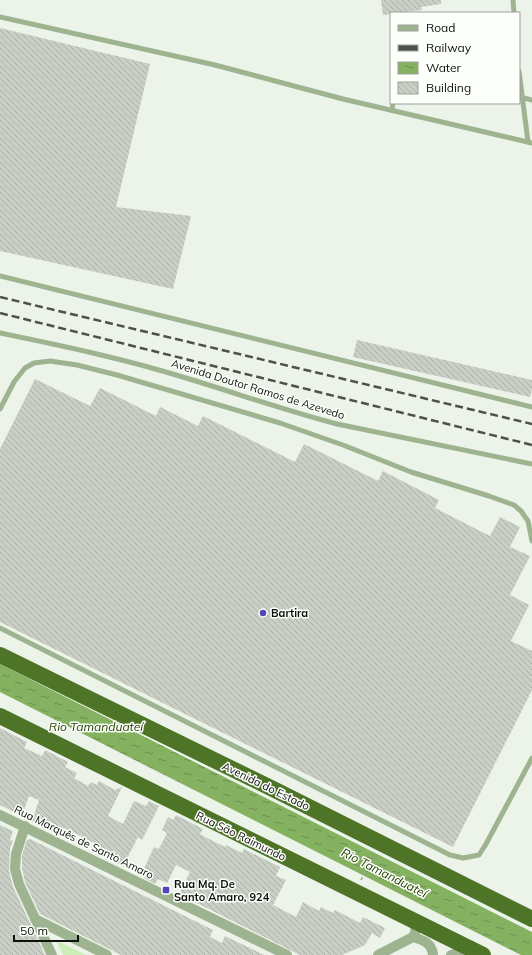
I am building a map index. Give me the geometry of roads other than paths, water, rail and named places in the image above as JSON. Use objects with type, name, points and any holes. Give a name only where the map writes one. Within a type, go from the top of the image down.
[{"type":"highway","name":"Avenida do Estado","points":[[0,655],[273,789],[532,919]]},
{"type":"highway","name":"Rua São Raimundo","points":[[0,716],[414,930],[477,952]]},
{"type":"street","name":"Rua Marquês de Santo Amaro","points":[[0,815],[287,955]]},
{"type":"street","points":[[25,826],[16,854],[15,869],[18,884],[52,955]]},
{"type":"street","points":[[35,920],[107,955]]},
{"type":"street","points":[[378,955],[414,930],[432,949],[433,955]]},
{"type":"street","points":[[452,955],[477,952]]},
{"type":"lane","points":[[513,0],[514,12]]},
{"type":"lane","points":[[0,17],[215,66],[343,99],[530,143],[520,97],[532,100]]},
{"type":"lane","points":[[392,110],[393,104]]},
{"type":"lane","points":[[0,276],[532,407]]},
{"type":"lane","name":"Avenida Doutor Ramos de Azevedo","points":[[1,335],[44,342],[131,362],[337,424],[532,464]]},
{"type":"lane","points":[[0,410],[14,382],[25,368],[34,363],[57,362],[77,365],[280,423],[343,445],[410,472],[514,505],[521,511],[528,521],[532,541]]},
{"type":"lane","points":[[0,628],[247,751],[450,855],[463,858],[479,855],[532,758]]},
{"type":"water","name":"Rio Tamanduateí","points":[[0,664],[532,932],[532,955],[521,955],[0,692]]},
{"type":"railway","points":[[0,297],[532,424]]},
{"type":"railway","points":[[0,313],[532,445]]},
{"type":"place","name":"Bartira","points":[[263,613]]},
{"type":"place","name":"Rua Mq. De Santo Amaro, 924","points":[[166,890]]}]
